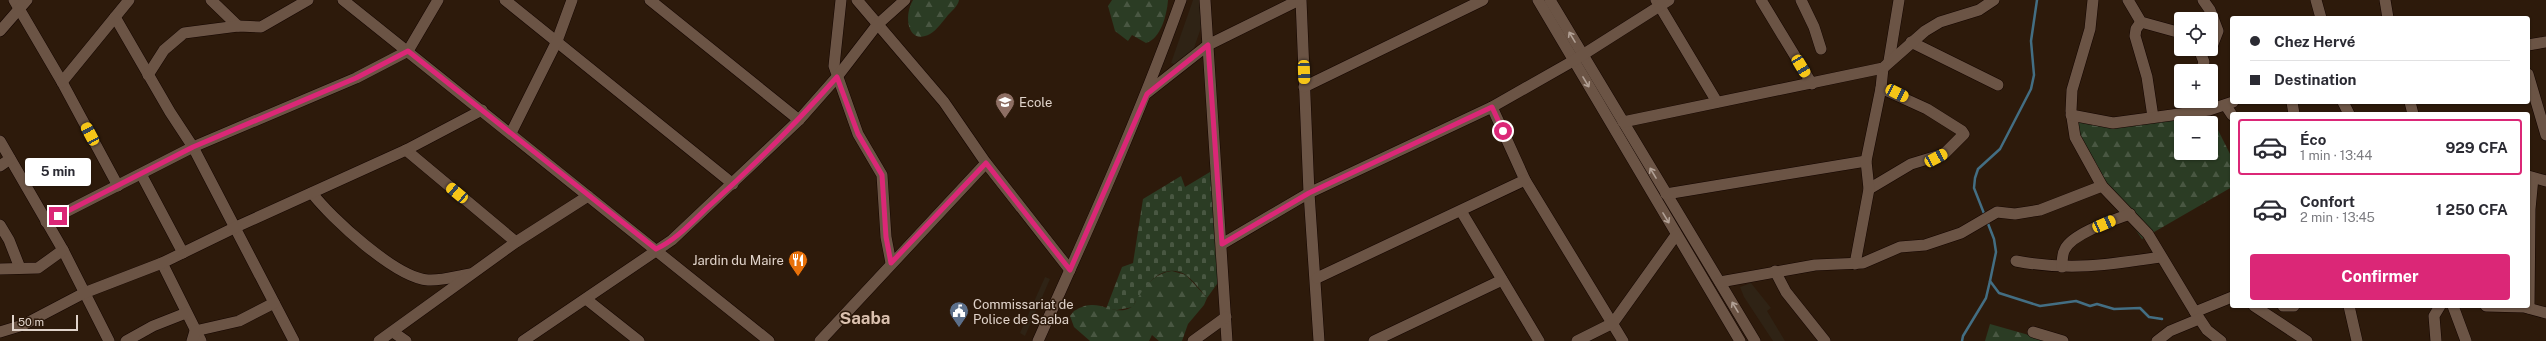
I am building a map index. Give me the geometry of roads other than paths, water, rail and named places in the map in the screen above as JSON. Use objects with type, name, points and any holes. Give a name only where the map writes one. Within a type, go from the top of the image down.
[{"type":"street","points":[[14,0],[62,82],[118,186]]},
{"type":"street","points":[[0,31],[20,10],[27,0]]},
{"type":"street","points":[[62,82],[129,0]]},
{"type":"street","points":[[211,0],[238,26]]},
{"type":"street","points":[[148,75],[164,50],[184,33],[238,26],[266,26],[284,12],[308,0]]},
{"type":"street","points":[[343,0],[656,249],[769,341]]},
{"type":"street","points":[[46,222],[193,147],[356,78],[408,51],[438,0]]},
{"type":"street","points":[[505,0],[733,184]]},
{"type":"street","points":[[511,133],[557,41],[572,0]]},
{"type":"street","points":[[841,0],[834,61],[837,77],[858,134],[882,175],[886,237],[891,263]]},
{"type":"street","points":[[857,0],[944,102],[986,163],[1070,270]]},
{"type":"street","points":[[523,341],[586,299],[656,249],[672,240],[799,120],[837,77],[877,25],[905,0]]},
{"type":"street","points":[[1038,341],[1147,94],[1180,0]]},
{"type":"street","points":[[1206,0],[1227,341]]},
{"type":"street","points":[[1147,94],[1208,45],[1300,0],[1309,193],[1317,278],[1319,341]]},
{"type":"street","points":[[1304,87],[1483,0]]},
{"type":"street","points":[[1538,0],[1623,122],[1755,341]]},
{"type":"street","points":[[1550,0],[1578,58],[1676,235],[1740,341]]},
{"type":"street","points":[[1222,244],[1309,193],[1492,107],[1578,58],[1658,3],[1669,0]]},
{"type":"street","points":[[1761,0],[1812,84]]},
{"type":"street","points":[[1801,0],[1814,27],[1821,50]]},
{"type":"street","points":[[1855,264],[1869,189],[1866,161],[1898,0]]},
{"type":"street","points":[[1623,122],[1812,84],[1886,64],[1911,42],[1940,22],[1979,10],[1994,0]]},
{"type":"street","points":[[2093,0],[2090,29],[2072,90],[2071,115],[2077,142],[2102,186],[2148,234],[2197,315],[2210,333],[2221,341]]},
{"type":"street","points":[[2128,0],[2141,22],[2174,31]]},
{"type":"street","points":[[2203,0],[2211,12]]},
{"type":"street","points":[[2316,0],[2320,16]]},
{"type":"street","points":[[2386,0],[2388,16]]},
{"type":"street","points":[[656,2],[799,120]]},
{"type":"street","points":[[1658,3],[1717,102]]},
{"type":"street","points":[[115,17],[148,75],[193,147],[294,341]]},
{"type":"street","points":[[2141,22],[2136,29],[2135,36],[2147,77],[2153,117]]},
{"type":"street","points":[[1911,42],[1998,84]]},
{"type":"street","points":[[2530,45],[2546,42]]},
{"type":"street","points":[[2530,79],[2542,110],[2546,135]]},
{"type":"street","points":[[1869,189],[1890,178],[1911,164],[1944,154],[1964,134],[1962,131],[1927,109],[1881,88]]},
{"type":"street","points":[[1492,107],[1525,180],[1623,341]]},
{"type":"street","points":[[2218,107],[2230,108]]},
{"type":"street","points":[[2071,115],[2113,123],[2153,117],[2188,108]]},
{"type":"street","points":[[0,332],[23,325],[84,293],[162,264],[236,227],[406,150],[482,110]]},
{"type":"street","points":[[0,141],[63,250],[109,341]]},
{"type":"street","points":[[406,150],[516,242]]},
{"type":"street","points":[[0,166],[10,159]]},
{"type":"street","points":[[1666,194],[1866,161]]},
{"type":"street","points":[[820,341],[891,263],[986,163]]},
{"type":"street","points":[[141,174],[183,253]]},
{"type":"street","points":[[2530,209],[2531,177],[2546,181]]},
{"type":"street","points":[[1317,278],[1525,180]]},
{"type":"street","points":[[1720,282],[1815,265],[1855,264],[1868,261],[1900,247],[1925,245],[1961,233],[1997,212],[2015,214],[2040,210],[2102,186]]},
{"type":"street","points":[[312,193],[345,227],[399,270],[427,280],[475,273]]},
{"type":"street","points":[[379,341],[516,242],[588,196]]},
{"type":"street","points":[[1461,211],[1538,341]]},
{"type":"street","points":[[2062,267],[2062,254],[2066,246],[2095,228],[2130,214]]},
{"type":"street","points":[[0,224],[9,240],[20,268]]},
{"type":"street","points":[[1577,341],[1613,323],[1676,235]]},
{"type":"street","points":[[0,269],[40,267],[63,250]]},
{"type":"street","points":[[2016,261],[2062,267],[2102,266],[2161,257]]},
{"type":"street","points":[[162,264],[186,313],[194,336],[201,341]]},
{"type":"street","points":[[1775,271],[1786,292],[1825,341]]},
{"type":"street","points":[[1374,341],[1502,280]]},
{"type":"street","points":[[2157,341],[2197,315],[2230,298]]},
{"type":"street","points":[[586,299],[639,341]]},
{"type":"street","points":[[194,336],[239,321],[274,303]]},
{"type":"street","points":[[2257,308],[2307,341]]},
{"type":"street","points":[[2349,308],[2357,341]]},
{"type":"street","points":[[2436,341],[2434,316],[2439,308]]},
{"type":"street","points":[[2454,308],[2466,341]]},
{"type":"street","points":[[2529,308],[2546,313]]},
{"type":"street","points":[[126,341],[153,326],[186,313]]},
{"type":"street","points":[[1193,341],[1226,316]]},
{"type":"street","points":[[393,332],[406,341]]},
{"type":"street","points":[[2033,332],[2063,341]]},
{"type":"waterway","points":[[1985,216],[1974,188],[1975,178],[1978,169],[2000,149],[2031,89],[2034,75],[2031,41],[2037,0]]},
{"type":"waterway","points":[[1962,341],[1963,336],[1986,298],[1990,281],[1996,252],[1994,239],[1987,221]]},
{"type":"waterway","points":[[1990,281],[1999,293],[2040,306],[2076,301],[2090,306],[2097,304],[2114,309],[2140,308],[2149,317],[2162,319]]},
{"type":"place","name":"Ecole","points":[[1005,119]]},
{"type":"place","name":"Jardin du Maire","points":[[798,277]]},
{"type":"place","name":"Commissariat de Police de Saaba","points":[[959,328]]},
{"type":"district","name":"Saaba","points":[[865,318]]}]
